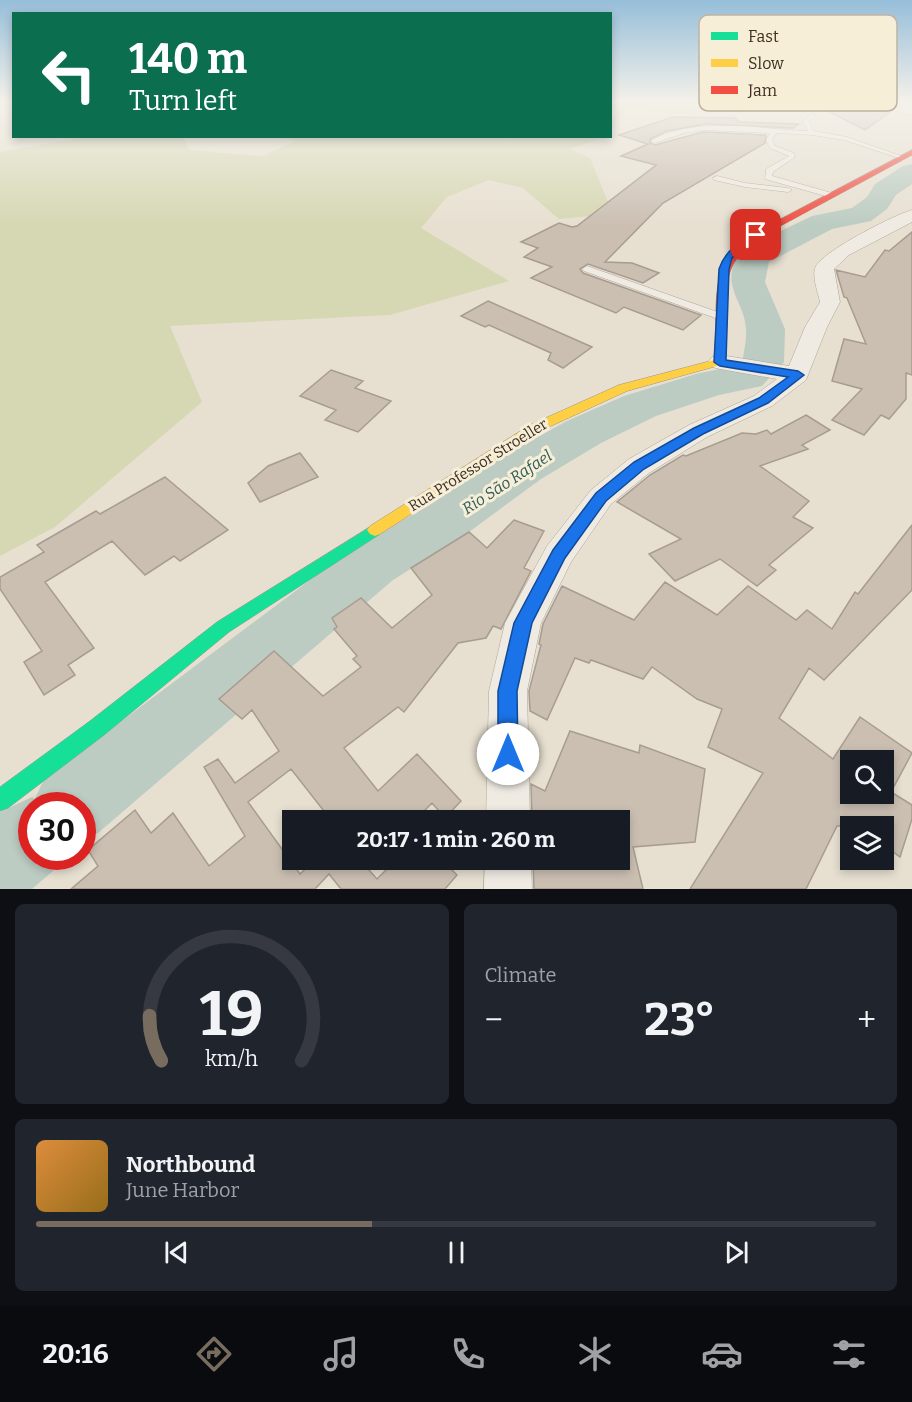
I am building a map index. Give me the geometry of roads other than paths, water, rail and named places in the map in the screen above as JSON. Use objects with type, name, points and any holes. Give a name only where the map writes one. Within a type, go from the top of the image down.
[{"type":"street","points":[[798,375],[720,362],[724,269],[728,258],[739,246],[756,235],[907,154]]},
{"type":"street","points":[[508,810],[508,691],[523,623],[558,555],[601,497],[639,466],[698,431],[763,400],[798,375],[816,327],[830,302],[824,274],[825,267],[843,251],[912,215]]},
{"type":"street","name":"Rua Professor Stroeller","points":[[0,800],[97,728],[223,627],[535,428],[623,388],[720,362]]},
{"type":"street","points":[[508,870],[508,889]]},
{"type":"lane","points":[[770,142],[772,147],[792,154],[792,157],[769,171],[768,177],[826,197]]},
{"type":"lane","points":[[862,142],[907,154]]},
{"type":"lane","points":[[717,178],[745,185],[826,197]]},
{"type":"lane","points":[[587,269],[723,317]]},
{"type":"waterway","name":"Rio São Rafael","points":[[88,792],[373,564],[450,518],[523,467],[584,432],[640,406],[711,383],[747,377],[763,362],[766,329],[748,282],[753,257],[823,222],[861,215],[877,203],[885,190],[912,172]]},
{"type":"waterway","name":"Rio São Rafael","points":[[0,863],[18,848]]}]
